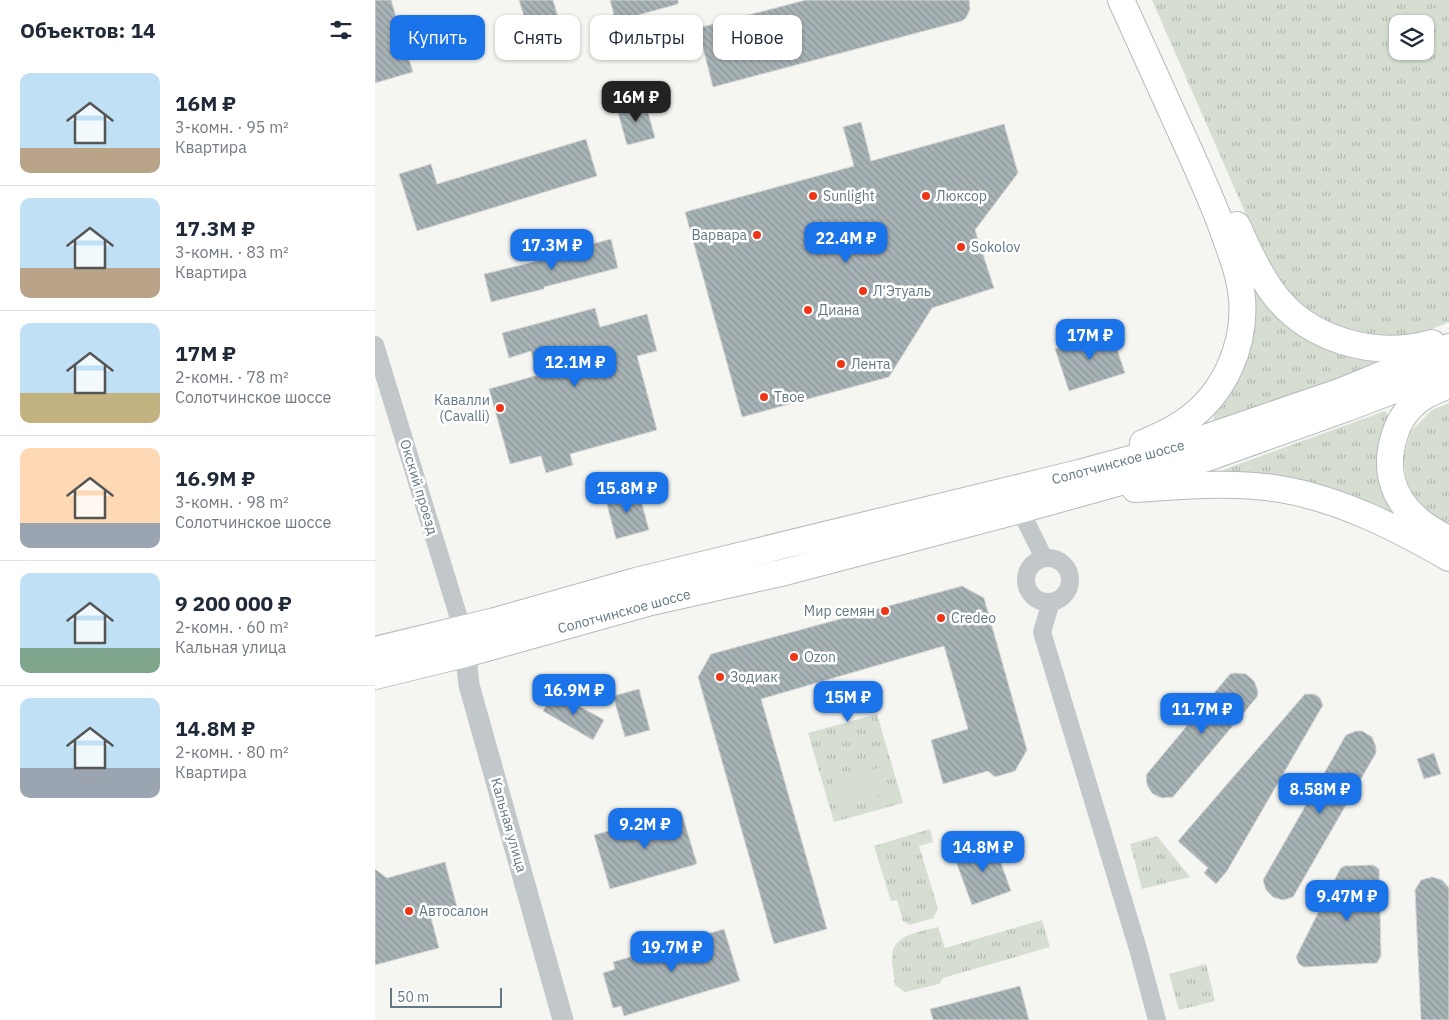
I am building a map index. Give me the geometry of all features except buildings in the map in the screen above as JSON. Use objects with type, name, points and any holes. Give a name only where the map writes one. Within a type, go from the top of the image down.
[{"type":"main road","points":[[1083,482],[1170,431],[1199,410],[1213,396],[1226,377],[1235,355],[1241,328],[1242,298],[1237,270],[1213,202],[1121,0]]},
{"type":"main road","points":[[1133,0],[1257,267],[1272,292],[1293,314],[1312,328],[1332,338],[1365,347],[1403,349],[1422,346],[1449,337]]},
{"type":"main road","name":"Солотчинское шоссе","points":[[375,676],[465,654],[651,602],[785,572],[1019,510],[1083,482],[1342,391],[1449,347]]},
{"type":"main road","name":"Солотчинское шоссе","points":[[375,650],[495,621],[636,581],[777,546],[1207,458],[1449,369]]},
{"type":"main road","points":[[1449,384],[1419,399],[1401,418],[1389,455],[1389,468],[1398,496],[1407,509],[1423,524],[1449,539]]},
{"type":"main road","points":[[1083,482],[1248,485],[1280,489],[1353,510],[1421,542],[1449,558]]},
{"type":"street","name":"Окский проезд","points":[[375,345],[462,628]]},
{"type":"street","points":[[1019,510],[1044,558]]},
{"type":"street","points":[[777,546],[785,572]]},
{"type":"street","points":[[1044,558],[1059,560],[1070,577],[1068,591],[1058,600],[1051,602],[1037,599],[1027,588],[1027,572],[1037,561],[1044,558]]},
{"type":"street","points":[[1051,602],[1042,632],[1138,949],[1157,1020]]},
{"type":"street","name":"Кальная улица","points":[[462,628],[469,685],[563,1020]]},
{"type":"green space","points":[[1152,0],[1449,0],[1449,322],[1417,335],[1393,339],[1342,331],[1300,307],[1266,260]]},
{"type":"green space","points":[[1249,282],[1382,359],[1375,369],[1232,418],[1214,420],[1213,412]]},
{"type":"green space","points":[[1449,403],[1449,529],[1422,513],[1406,484],[1403,458],[1411,431],[1432,410]]},
{"type":"green space","points":[[1385,411],[1389,417],[1379,441],[1378,471],[1396,513],[1394,518],[1209,475]]},
{"type":"green space","points":[[877,714],[903,803],[834,822],[808,733]]},
{"type":"green space","points":[[883,767],[889,793],[839,805],[832,779]]},
{"type":"green space","points":[[930,829],[933,842],[919,846],[938,909],[933,918],[910,925],[903,921],[897,900],[891,901],[874,846]]},
{"type":"green space","points":[[1157,836],[1190,877],[1142,889],[1130,844]]},
{"type":"green space","points":[[1042,920],[1050,947],[943,978],[939,984],[905,992],[895,985],[892,960],[893,949],[897,943],[909,935],[938,927],[945,948]]},
{"type":"green space","points":[[1206,964],[1215,1001],[1179,1010],[1169,974]]},
{"type":"place","name":"Sunlight","points":[[813,196]]},
{"type":"place","name":"Люксор","points":[[926,196]]},
{"type":"place","name":"Варвара","points":[[757,235]]},
{"type":"place","name":"Sokolov","points":[[961,247]]},
{"type":"place","name":"Л'Этуаль","points":[[863,291]]},
{"type":"place","name":"Диана","points":[[808,310]]},
{"type":"place","name":"Лента","points":[[841,364]]},
{"type":"place","name":"Твое","points":[[764,397]]},
{"type":"place","name":"Кавалли (Cavalli)","points":[[500,408]]},
{"type":"place","name":"Мир семян","points":[[885,611]]},
{"type":"place","name":"Credeo","points":[[941,618]]},
{"type":"place","name":"Ozon","points":[[794,657]]},
{"type":"place","name":"Зодиак","points":[[720,677]]},
{"type":"place","name":"Автосалон","points":[[409,911]]}]
